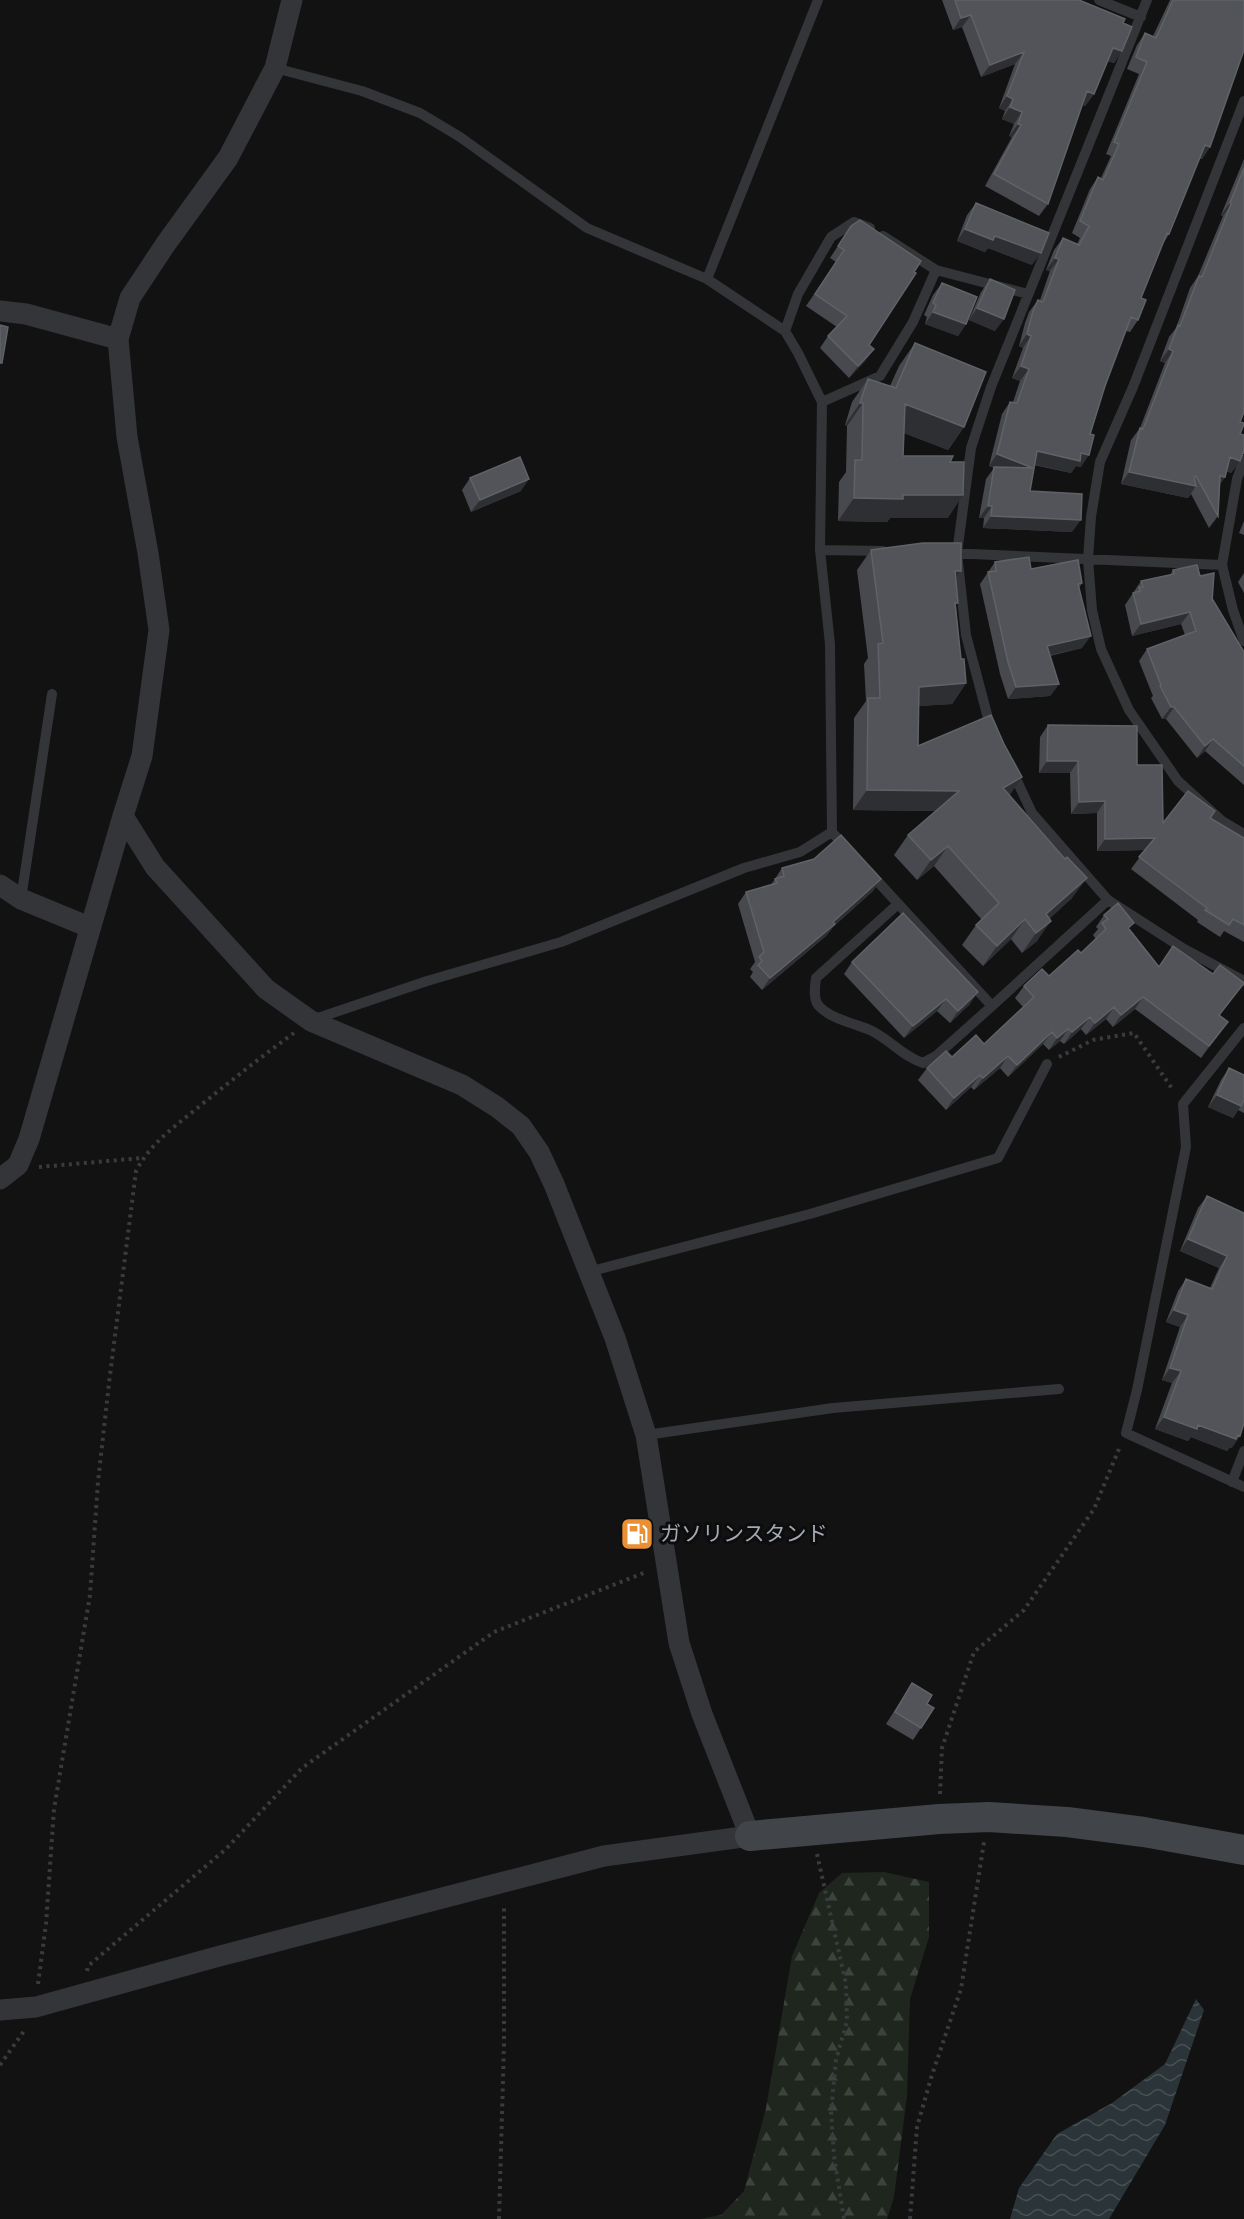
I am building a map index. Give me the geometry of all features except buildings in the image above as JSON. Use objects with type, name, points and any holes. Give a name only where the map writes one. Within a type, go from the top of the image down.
[{"type":"street","points":[[0,1179],[18,1165],[43,1095],[89,927],[142,756],[159,630],[127,437],[118,339],[130,298],[165,244],[228,158],[274,68],[292,0]]},
{"type":"street","points":[[0,311],[26,314],[118,339]]},
{"type":"street","points":[[123,816],[155,867],[266,989],[311,1021],[462,1085],[497,1107],[521,1126],[539,1152],[615,1338],[646,1435],[679,1643],[702,1714],[750,1836]]},
{"type":"street","points":[[0,885],[21,899],[89,927]]},
{"type":"street","points":[[0,2010],[36,2007],[604,1856],[750,1836],[939,1819],[989,1817],[1067,1822],[1144,1832],[1244,1850]]},
{"type":"lane","points":[[706,279],[818,0]]},
{"type":"lane","points":[[1099,0],[1140,17]]},
{"type":"lane","points":[[998,739],[988,718],[966,636],[957,553],[971,448],[991,387],[1147,0]]},
{"type":"lane","points":[[274,68],[362,91],[420,113],[460,137],[587,228],[706,279],[784,331],[798,352],[822,402],[820,550],[830,645],[832,832],[992,1006]]},
{"type":"lane","points":[[1244,101],[1132,387],[1100,462],[1091,517],[1088,559],[1092,610],[1101,649],[1129,710],[1178,781],[1222,821],[1244,834]]},
{"type":"lane","points":[[784,331],[798,294],[831,237],[854,222],[870,228],[936,270],[1028,294]]},
{"type":"lane","points":[[822,402],[880,376],[913,322],[936,270]]},
{"type":"lane","points":[[1244,460],[1237,478],[1222,565],[1233,610],[1244,641]]},
{"type":"lane","points":[[820,550],[900,552]]},
{"type":"lane","points":[[934,553],[1222,565]]},
{"type":"lane","points":[[21,899],[52,694]]},
{"type":"lane","points":[[1007,760],[1032,813],[1108,900],[1184,949],[1244,981]]},
{"type":"lane","points":[[311,1021],[427,981],[561,942],[744,868],[800,852],[832,832]]},
{"type":"lane","points":[[898,904],[816,978],[816,1003],[827,1013],[873,1032],[913,1060],[923,1063],[936,1056],[1108,900]]},
{"type":"lane","points":[[1244,1028],[1182,1104],[1186,1147],[1137,1390],[1126,1433],[1244,1487]]},
{"type":"lane","points":[[588,1272],[810,1214],[998,1158],[1047,1064]]},
{"type":"lane","points":[[646,1435],[832,1408],[1059,1389]]},
{"type":"lane","points":[[1232,1482],[1244,1451]]},
{"type":"path","points":[[0,2066],[28,2025],[36,2007],[46,1924],[54,1809],[90,1595],[98,1482],[136,1171],[155,1143],[232,1080],[311,1021]]},
{"type":"path","points":[[1047,1064],[1093,1040],[1134,1034],[1182,1104]]},
{"type":"path","points":[[18,1165],[44,1168],[143,1158]]},
{"type":"path","points":[[939,1819],[942,1748],[974,1652],[1024,1610],[1094,1509],[1126,1433]]},
{"type":"path","points":[[76,1996],[88,1966],[226,1849],[302,1768],[494,1632],[667,1564]]},
{"type":"path","points":[[910,2219],[916,2127],[961,1989],[989,1817]]},
{"type":"path","points":[[811,1830],[846,1984],[847,2021],[836,2060],[831,2111],[834,2156],[844,2219]]},
{"type":"path","points":[[499,2219],[504,2044],[504,1883]]},
{"type":"green space","points":[[884,1872],[929,1882],[929,1937],[910,1999],[907,2096],[894,2197],[887,2219],[700,2219],[721,2215],[744,2191],[766,2108],[792,1956],[819,1893],[842,1873]]},
{"type":"water","points":[[1196,1999],[1204,2010],[1165,2125],[1109,2219],[1010,2219],[1019,2188],[1057,2134],[1112,2103],[1165,2064]]},
{"type":"place","name":"ガソリンスタンド","points":[[637,1534]]}]
